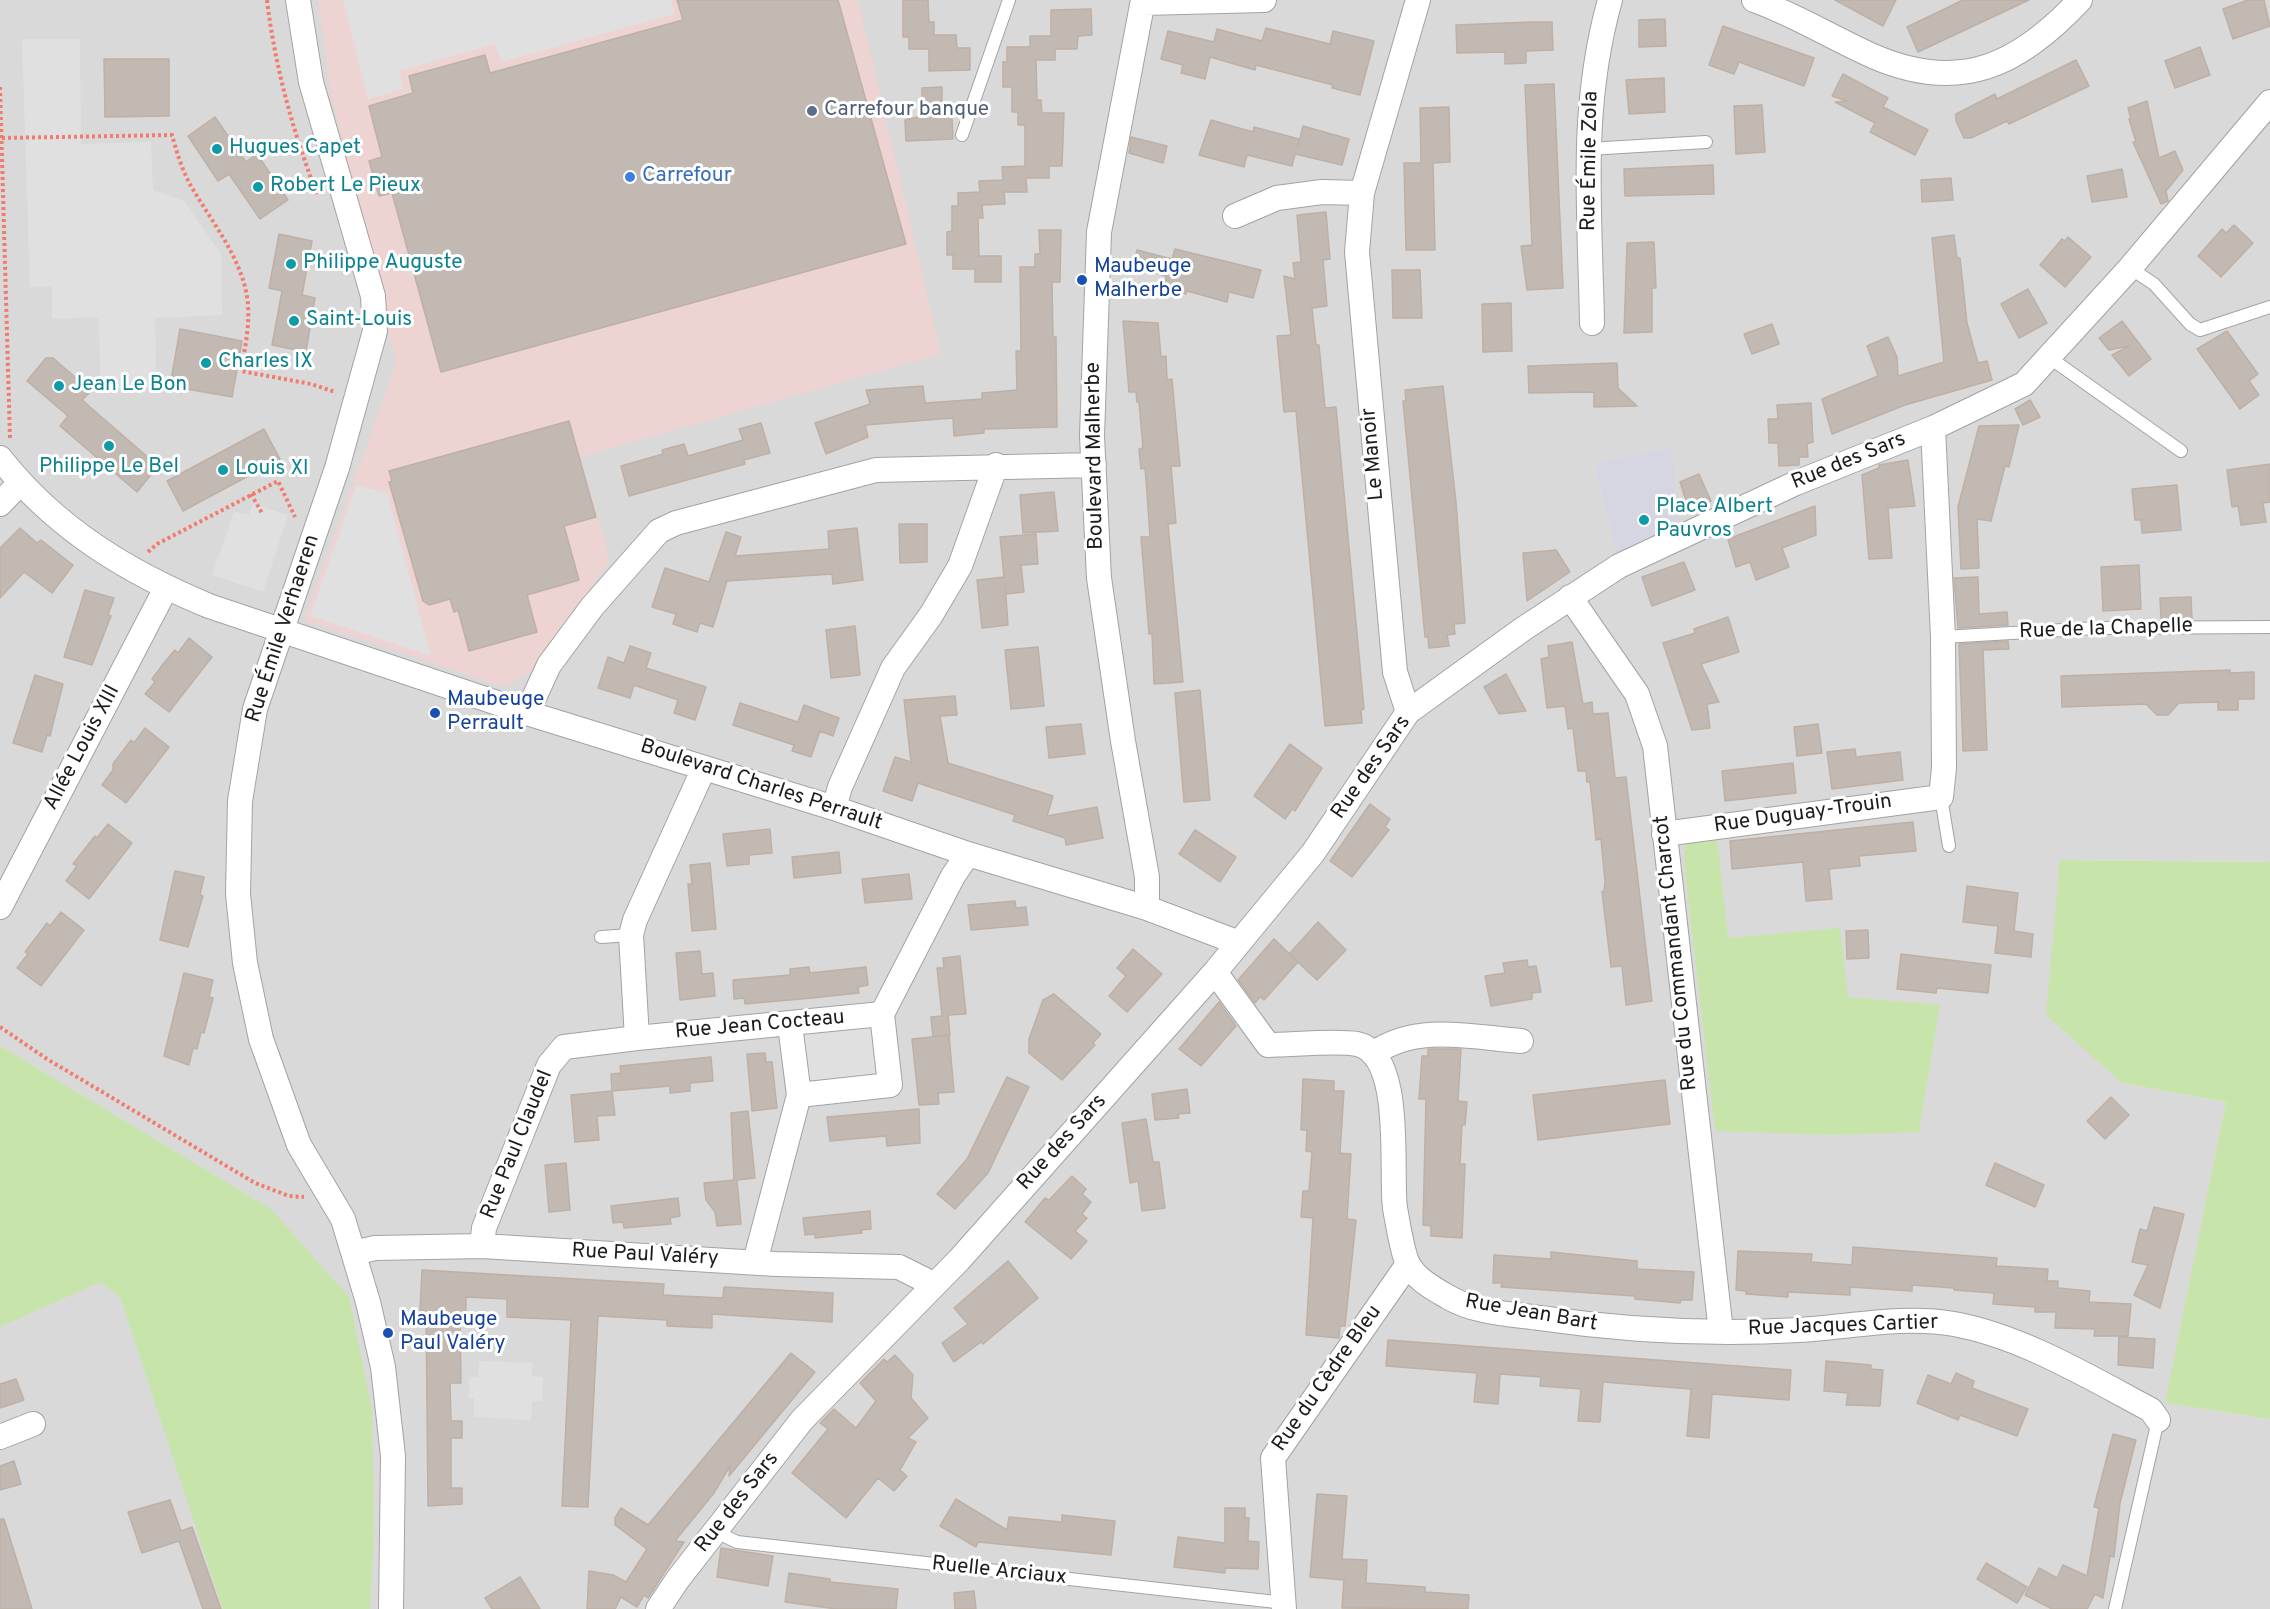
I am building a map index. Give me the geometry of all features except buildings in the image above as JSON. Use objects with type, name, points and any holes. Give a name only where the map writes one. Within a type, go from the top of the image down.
[{"type":"street","name":"Rue Émile Verhaeren","points":[[298,0],[311,82],[373,296],[375,331],[337,468],[255,709],[240,801],[238,894],[245,963],[261,1039],[299,1144],[343,1219],[383,1367],[393,1456],[391,1609]]},
{"type":"street","points":[[1143,1],[1264,0]]},
{"type":"street","name":"Le Manoir","points":[[1408,712],[1395,672],[1357,252],[1362,194],[1418,0]]},
{"type":"street","name":"Rue Émile Zola","points":[[1592,323],[1588,149],[1593,75],[1610,0]]},
{"type":"street","points":[[1754,0],[1876,57],[1912,69],[1940,72],[1992,67],[2052,29],[2080,0]]},
{"type":"street","name":"Boulevard Malherbe","points":[[1143,1],[1099,232],[1092,436],[1099,578],[1123,741],[1147,877],[1147,908]]},
{"type":"street","name":"Rue des Sars","points":[[658,1609],[678,1579],[802,1420],[959,1260],[1215,972],[1313,853],[1408,712],[1570,597],[1619,566],[1796,483],[1933,428],[2025,384],[2130,268],[2270,102]]},
{"type":"street","points":[[1235,216],[1277,198],[1322,192],[1362,194]]},
{"type":"street","points":[[1933,428],[1943,637],[1944,768],[1941,797]]},
{"type":"street","points":[[526,713],[549,665],[573,632],[659,531],[687,520],[876,470],[996,465],[1094,465]]},
{"type":"street","points":[[834,808],[840,787],[893,668],[931,615],[960,566],[996,465]]},
{"type":"street","name":"Boulevard Charles Perrault","points":[[10,472],[53,516],[130,569],[166,588],[282,632],[526,713],[834,808],[968,854],[1147,908],[1239,943]]},
{"type":"street","points":[[0,504],[10,472]]},
{"type":"street","name":"Allée Louis XIII","points":[[0,907],[166,588]]},
{"type":"street","name":"Rue du Commandant Charcot","points":[[1570,597],[1637,694],[1655,746],[1721,1332]]},
{"type":"street","points":[[637,1038],[631,935],[635,920],[704,768]]},
{"type":"street","name":"Rue Duguay-Trouin","points":[[1664,834],[1941,797]]},
{"type":"street","points":[[799,1095],[890,1085],[882,1014],[953,876],[968,854]]},
{"type":"street","points":[[1215,972],[1268,1045],[1358,1044],[1373,1054],[1381,1068],[1392,1099],[1395,1207],[1408,1264]]},
{"type":"street","name":"Rue Jean Cocteau","points":[[637,1038],[790,1025],[882,1014]]},
{"type":"street","points":[[755,1262],[799,1095],[790,1025]]},
{"type":"street","points":[[1373,1054],[1389,1043],[1427,1033],[1521,1041]]},
{"type":"street","name":"Rue Paul Claudel","points":[[482,1246],[484,1228],[549,1065],[564,1047],[637,1038]]},
{"type":"street","name":"Rue Paul Valéry","points":[[354,1253],[375,1248],[482,1246],[755,1262],[899,1267],[933,1284]]},
{"type":"street","name":"Rue Jean Bart","points":[[1408,1264],[1423,1282],[1452,1299],[1478,1309],[1655,1332],[1721,1332]]},
{"type":"street","name":"Rue du Cèdre Bleu","points":[[1285,1606],[1273,1458],[1408,1264]]},
{"type":"street","name":"Rue Jacques Cartier","points":[[1721,1332],[1799,1330],[1914,1321],[1954,1324],[2010,1341],[2082,1374],[2151,1410],[2158,1420]]},
{"type":"street","points":[[0,1437],[33,1424]]},
{"type":"lane","points":[[962,135],[1009,0]]},
{"type":"lane","points":[[1588,149],[1706,142]]},
{"type":"lane","points":[[2130,268],[2154,284],[2190,324],[2200,330],[2270,307]]},
{"type":"lane","points":[[2050,358],[2181,452]]},
{"type":"lane","name":"Rue de la Chapelle","points":[[1943,637],[2097,628],[2270,627]]},
{"type":"lane","points":[[1941,797],[1949,846]]},
{"type":"lane","points":[[601,937],[631,935]]},
{"type":"lane","points":[[2115,1609],[2158,1420]]},
{"type":"lane","name":"Ruelle Arciaux","points":[[716,1532],[737,1542],[1285,1606]]},
{"type":"path","points":[[267,0],[274,48],[297,141],[318,195]]},
{"type":"path","points":[[0,87],[10,472]]},
{"type":"path","points":[[2,138],[172,135],[178,160],[190,185],[235,261],[247,297],[247,332],[240,371],[311,384],[338,393]]},
{"type":"path","points":[[334,404],[340,382]]},
{"type":"path","points":[[130,569],[157,544],[278,481],[295,517]]},
{"type":"path","points":[[251,494],[262,513]]},
{"type":"path","points":[[292,527],[299,505]]},
{"type":"path","points":[[0,1027],[47,1059],[255,1183],[289,1196],[330,1198]]},
{"type":"shaded area","points":[[0,0],[2270,0],[2270,862],[2060,860],[2122,1083],[2226,1102],[2166,1403],[2270,1419],[2270,1609],[0,1609]]},
{"type":"shaded area","points":[[318,0],[858,0],[941,354],[580,457],[610,560],[531,672],[503,687],[304,620],[396,363],[331,95]]},
{"type":"shaded area","points":[[343,0],[671,0],[675,14],[501,62],[495,44],[399,71],[404,89],[368,99]]},
{"type":"shaded area","points":[[22,39],[80,39],[81,144],[151,142],[153,190],[184,201],[221,254],[222,315],[155,318],[156,388],[100,388],[99,317],[52,319],[52,286],[30,287]]},
{"type":"shaded area","name":"Place Albert Pauvros","points":[[1673,448],[1675,504],[1685,535],[1619,566],[1595,462]]},
{"type":"shaded area","points":[[356,485],[387,493],[431,656],[310,616]]},
{"type":"shaded area","points":[[253,504],[288,515],[263,592],[212,575],[234,512],[249,515]]},
{"type":"shaded area","points":[[873,1027],[878,1074],[808,1081],[803,1034]]},
{"type":"shaded area","points":[[479,1361],[533,1363],[532,1376],[543,1377],[542,1401],[532,1401],[531,1420],[474,1417],[474,1398],[469,1398],[469,1377],[478,1377]]},
{"type":"green space","points":[[1717,837],[1728,938],[1840,928],[1848,997],[1940,1005],[1919,1132],[1834,1135],[1715,1131],[1684,860],[1686,844],[1691,840]]},
{"type":"green space","points":[[2060,860],[2270,862],[2270,1419],[2165,1403],[2226,1102],[2122,1083],[2046,1015]]},
{"type":"green space","points":[[0,1046],[271,1209],[349,1297],[372,1410],[374,1533],[370,1609],[223,1609],[120,1297],[100,1282],[0,1327]]},
{"type":"place","name":"Carrefour banque","points":[[812,111]]},
{"type":"place","name":"Hugues Capet","points":[[217,149]]},
{"type":"place","name":"Carrefour","points":[[630,177]]},
{"type":"place","name":"Robert Le Pieux","points":[[258,187]]},
{"type":"place","name":"Philippe Auguste","points":[[291,264]]},
{"type":"place","name":"Maubeuge Malherbe","points":[[1082,280]]},
{"type":"place","name":"Saint-Louis","points":[[294,321]]},
{"type":"place","name":"Charles IX","points":[[206,363]]},
{"type":"place","name":"Jean Le Bon","points":[[59,386]]},
{"type":"place","name":"Philippe Le Bel","points":[[109,446]]},
{"type":"place","name":"Louis XI","points":[[223,470]]},
{"type":"place","name":"Place Albert Pauvros","points":[[1644,520]]},
{"type":"place","name":"Maubeuge Perrault","points":[[435,713]]},
{"type":"place","name":"Maubeuge Paul Valéry","points":[[388,1333]]}]
